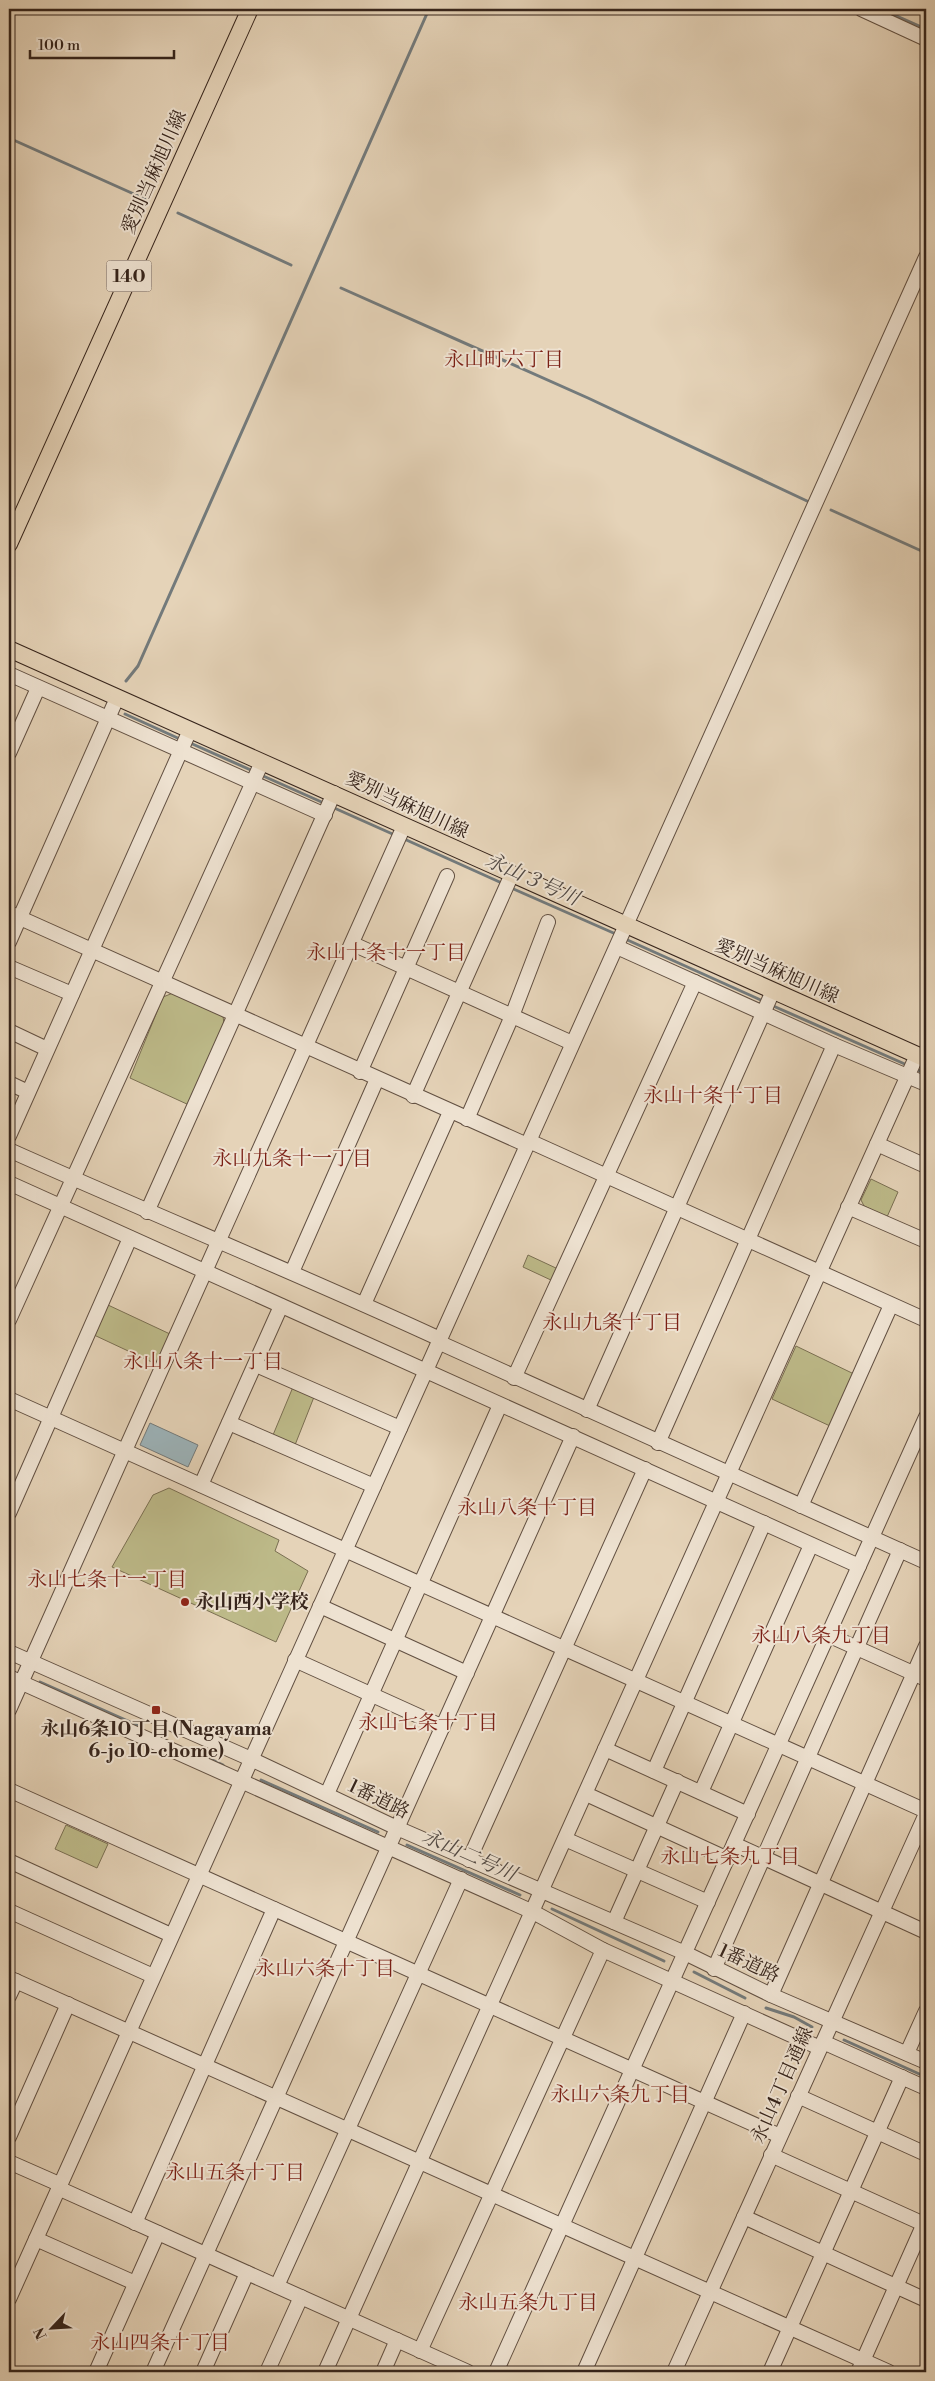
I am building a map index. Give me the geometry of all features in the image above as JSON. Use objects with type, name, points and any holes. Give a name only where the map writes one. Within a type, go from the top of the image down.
[{"type":"main road","name":"愛別当麻旭川線","points":[[9,544],[250,9]]},
{"type":"main road","name":"愛別当麻旭川線","points":[[9,649],[117,698],[186,740],[257,773],[329,805],[401,833],[508,882],[626,925],[768,1002],[915,1065]]},
{"type":"street","points":[[861,9],[926,39]]},
{"type":"street","points":[[9,2300],[240,1781],[346,1550],[926,257]]},
{"type":"street","points":[[9,674],[108,717],[186,740],[329,805],[147,1212]]},
{"type":"street","points":[[9,753],[38,688]]},
{"type":"street","points":[[9,942],[14,916],[117,698]]},
{"type":"street","points":[[9,1136],[186,740]]},
{"type":"street","points":[[9,1320],[257,773]]},
{"type":"street","points":[[9,1710],[15,1680],[30,1661],[353,944],[401,833]]},
{"type":"street","points":[[360,1072],[408,968],[447,876]]},
{"type":"street","points":[[413,1096],[508,882]]},
{"type":"street","points":[[14,916],[413,1096],[606,1175],[926,1320]]},
{"type":"street","points":[[466,1119],[512,1016],[548,922]]},
{"type":"street","points":[[353,944],[572,1043]]},
{"type":"street","points":[[617,947],[695,982],[768,1002],[834,1045],[915,1065],[926,1084]]},
{"type":"street","points":[[9,967],[72,994]]},
{"type":"street","points":[[514,1378],[695,982]]},
{"type":"street","points":[[587,1410],[768,1002]]},
{"type":"street","points":[[9,1032],[47,1049]]},
{"type":"street","points":[[658,1443],[834,1045]]},
{"type":"street","points":[[326,2372],[848,1206],[915,1065]]},
{"type":"street","points":[[292,1272],[377,1079]]},
{"type":"street","points":[[9,1083],[28,1092]]},
{"type":"street","points":[[364,1304],[450,1112]]},
{"type":"street","points":[[877,1144],[926,1166]]},
{"type":"street","points":[[9,1150],[147,1212],[364,1304],[514,1378],[926,1562]]},
{"type":"street","points":[[9,1183],[859,1566]]},
{"type":"street","points":[[848,1206],[926,1242]]},
{"type":"street","points":[[9,1513],[130,1238]]},
{"type":"street","points":[[801,1506],[891,1304]]},
{"type":"street","points":[[201,1484],[281,1306]]},
{"type":"street","points":[[256,1365],[400,1428]]},
{"type":"street","points":[[9,1399],[866,1783],[926,1812]]},
{"type":"street","points":[[327,1794],[500,1404]]},
{"type":"street","points":[[496,2372],[926,1417]]},
{"type":"street","points":[[229,1423],[374,1486]]},
{"type":"street","points":[[153,2372],[347,1942],[491,1616],[574,1436]]},
{"type":"street","points":[[469,1860],[645,1469]]},
{"type":"street","points":[[654,1771],[764,1523]]},
{"type":"street","points":[[701,1792],[730,1723],[811,1545]]},
{"type":"street","points":[[714,1969],[900,1550]]},
{"type":"street","points":[[320,1606],[467,1673]]},
{"type":"street","points":[[828,1635],[920,1676]]},
{"type":"street","points":[[771,1995],[866,1783],[920,1676],[926,1646]]},
{"type":"street","name":"1番道路","points":[[9,1652],[251,1759],[396,1828],[685,1953],[714,1969],[771,1995],[926,2062]]},
{"type":"street","points":[[295,1660],[443,1727]]},
{"type":"street","points":[[15,1680],[533,1912],[602,1950],[674,1980],[744,2013],[926,2088]]},
{"type":"street","points":[[605,1750],[748,1814]]},
{"type":"street","points":[[614,1922],[677,1782]]},
{"type":"street","points":[[9,1790],[780,2136]]},
{"type":"street","points":[[586,1794],[728,1859]]},
{"type":"street","name":"永山4丁目通線","points":[[674,2372],[926,1812]]},
{"type":"street","points":[[565,1838],[708,1902]]},
{"type":"street","points":[[734,1844],[926,1932]]},
{"type":"street","points":[[9,1861],[171,1935]]},
{"type":"street","points":[[277,2286],[461,1879]]},
{"type":"street","points":[[135,2223],[274,1909]]},
{"type":"street","points":[[9,1911],[153,1976]]},
{"type":"street","points":[[420,2351],[602,1950]]},
{"type":"street","points":[[9,1996],[12,1979],[790,2328],[861,2366],[889,2372]]},
{"type":"street","points":[[9,2137],[68,2004]]},
{"type":"street","points":[[907,2053],[926,2011]]},
{"type":"street","points":[[584,2372],[744,2013]]},
{"type":"street","points":[[770,2372],[902,2077]]},
{"type":"street","points":[[798,2096],[926,2154]]},
{"type":"street","points":[[771,2155],[926,2223],[861,2366]]},
{"type":"street","points":[[9,2162],[135,2223],[397,2340],[420,2351],[442,2367],[468,2372]]},
{"type":"street","points":[[744,2217],[926,2300]]},
{"type":"street","points":[[96,2372],[158,2233]]},
{"type":"street","points":[[36,2240],[135,2283]]},
{"type":"street","points":[[203,2372],[247,2273]]},
{"type":"street","points":[[267,2372],[301,2297]]},
{"type":"street","points":[[383,2372],[397,2340]]},
{"type":"shaded area","points":[[173,993],[223,1016],[224,1024],[189,1105],[130,1078],[163,997]]},
{"type":"shaded area","points":[[871,1179],[898,1192],[887,1217],[864,1206],[861,1200]]},
{"type":"shaded area","points":[[528,1255],[558,1269],[553,1281],[523,1267]]},
{"type":"shaded area","points":[[108,1305],[170,1334],[156,1364],[94,1335]]},
{"type":"shaded area","points":[[796,1346],[854,1374],[830,1426],[772,1399]]},
{"type":"shaded area","points":[[293,1387],[314,1397],[295,1445],[273,1435]]},
{"type":"shaded area","points":[[169,1488],[279,1540],[275,1551],[308,1571],[276,1642],[112,1567],[153,1495]]},
{"type":"shaded area","points":[[66,1825],[108,1844],[97,1868],[55,1849]]},
{"type":"water","points":[[150,1423],[198,1445],[188,1467],[140,1445]]},
{"type":"waterway","points":[[126,681],[138,666],[429,9]]},
{"type":"waterway","points":[[881,9],[926,29]]},
{"type":"waterway","points":[[9,138],[145,199]]},
{"type":"waterway","points":[[178,213],[291,265]]},
{"type":"waterway","points":[[341,288],[588,398],[807,501]]},
{"type":"waterway","points":[[831,510],[926,553]]},
{"type":"waterway","name":"永山３号川","points":[[125,714],[182,740]]},
{"type":"waterway","name":"永山３号川","points":[[188,742],[253,771]]},
{"type":"waterway","name":"永山３号川","points":[[261,775],[326,804]]},
{"type":"waterway","name":"永山３号川","points":[[332,807],[397,836]]},
{"type":"waterway","name":"永山３号川","points":[[402,838],[504,884]]},
{"type":"waterway","name":"永山３号川","points":[[509,887],[618,935]]},
{"type":"waterway","name":"永山３号川","points":[[623,938],[763,1001]]},
{"type":"waterway","name":"永山３号川","points":[[771,1005],[907,1065]]},
{"type":"waterway","name":"永山３号川","points":[[915,1069],[926,1073]]},
{"type":"waterway","name":"永山二号川","points":[[40,1682],[137,1725]]},
{"type":"waterway","name":"永山二号川","points":[[189,1749],[223,1765]]},
{"type":"waterway","name":"永山二号川","points":[[261,1780],[378,1832]]},
{"type":"waterway","name":"永山二号川","points":[[407,1845],[520,1895]]},
{"type":"waterway","name":"永山二号川","points":[[552,1909],[664,1961]]},
{"type":"waterway","name":"永山二号川","points":[[694,1972],[745,1998]]},
{"type":"waterway","name":"永山二号川","points":[[766,2008],[794,2017],[812,2027]]},
{"type":"waterway","name":"永山二号川","points":[[844,2040],[926,2077]]},
{"type":"place","name":"永山西小学校","points":[[185,1602]]},
{"type":"place","name":"永山6条10丁目 (Nagayama 6-jo 10-chome)","points":[[156,1710]]},
{"type":"district","name":"永山町六丁目","points":[[504,360]]},
{"type":"district","name":"永山十条十一丁目","points":[[386,953]]},
{"type":"district","name":"永山十条十丁目","points":[[713,1096]]},
{"type":"district","name":"永山九条十一丁目","points":[[292,1159]]},
{"type":"district","name":"永山九条十丁目","points":[[612,1323]]},
{"type":"district","name":"永山八条十一丁目","points":[[203,1362]]},
{"type":"district","name":"永山八条十丁目","points":[[527,1508]]},
{"type":"district","name":"永山七条十一丁目","points":[[107,1580]]},
{"type":"district","name":"永山八条九丁目","points":[[821,1636]]},
{"type":"district","name":"永山七条十丁目","points":[[428,1723]]},
{"type":"district","name":"永山七条九丁目","points":[[730,1857]]},
{"type":"district","name":"永山六条十丁目","points":[[325,1969]]},
{"type":"district","name":"永山六条九丁目","points":[[620,2095]]},
{"type":"district","name":"永山五条十丁目","points":[[235,2173]]},
{"type":"district","name":"永山五条九丁目","points":[[528,2303]]},
{"type":"district","name":"永山四条十丁目","points":[[160,2343]]}]
